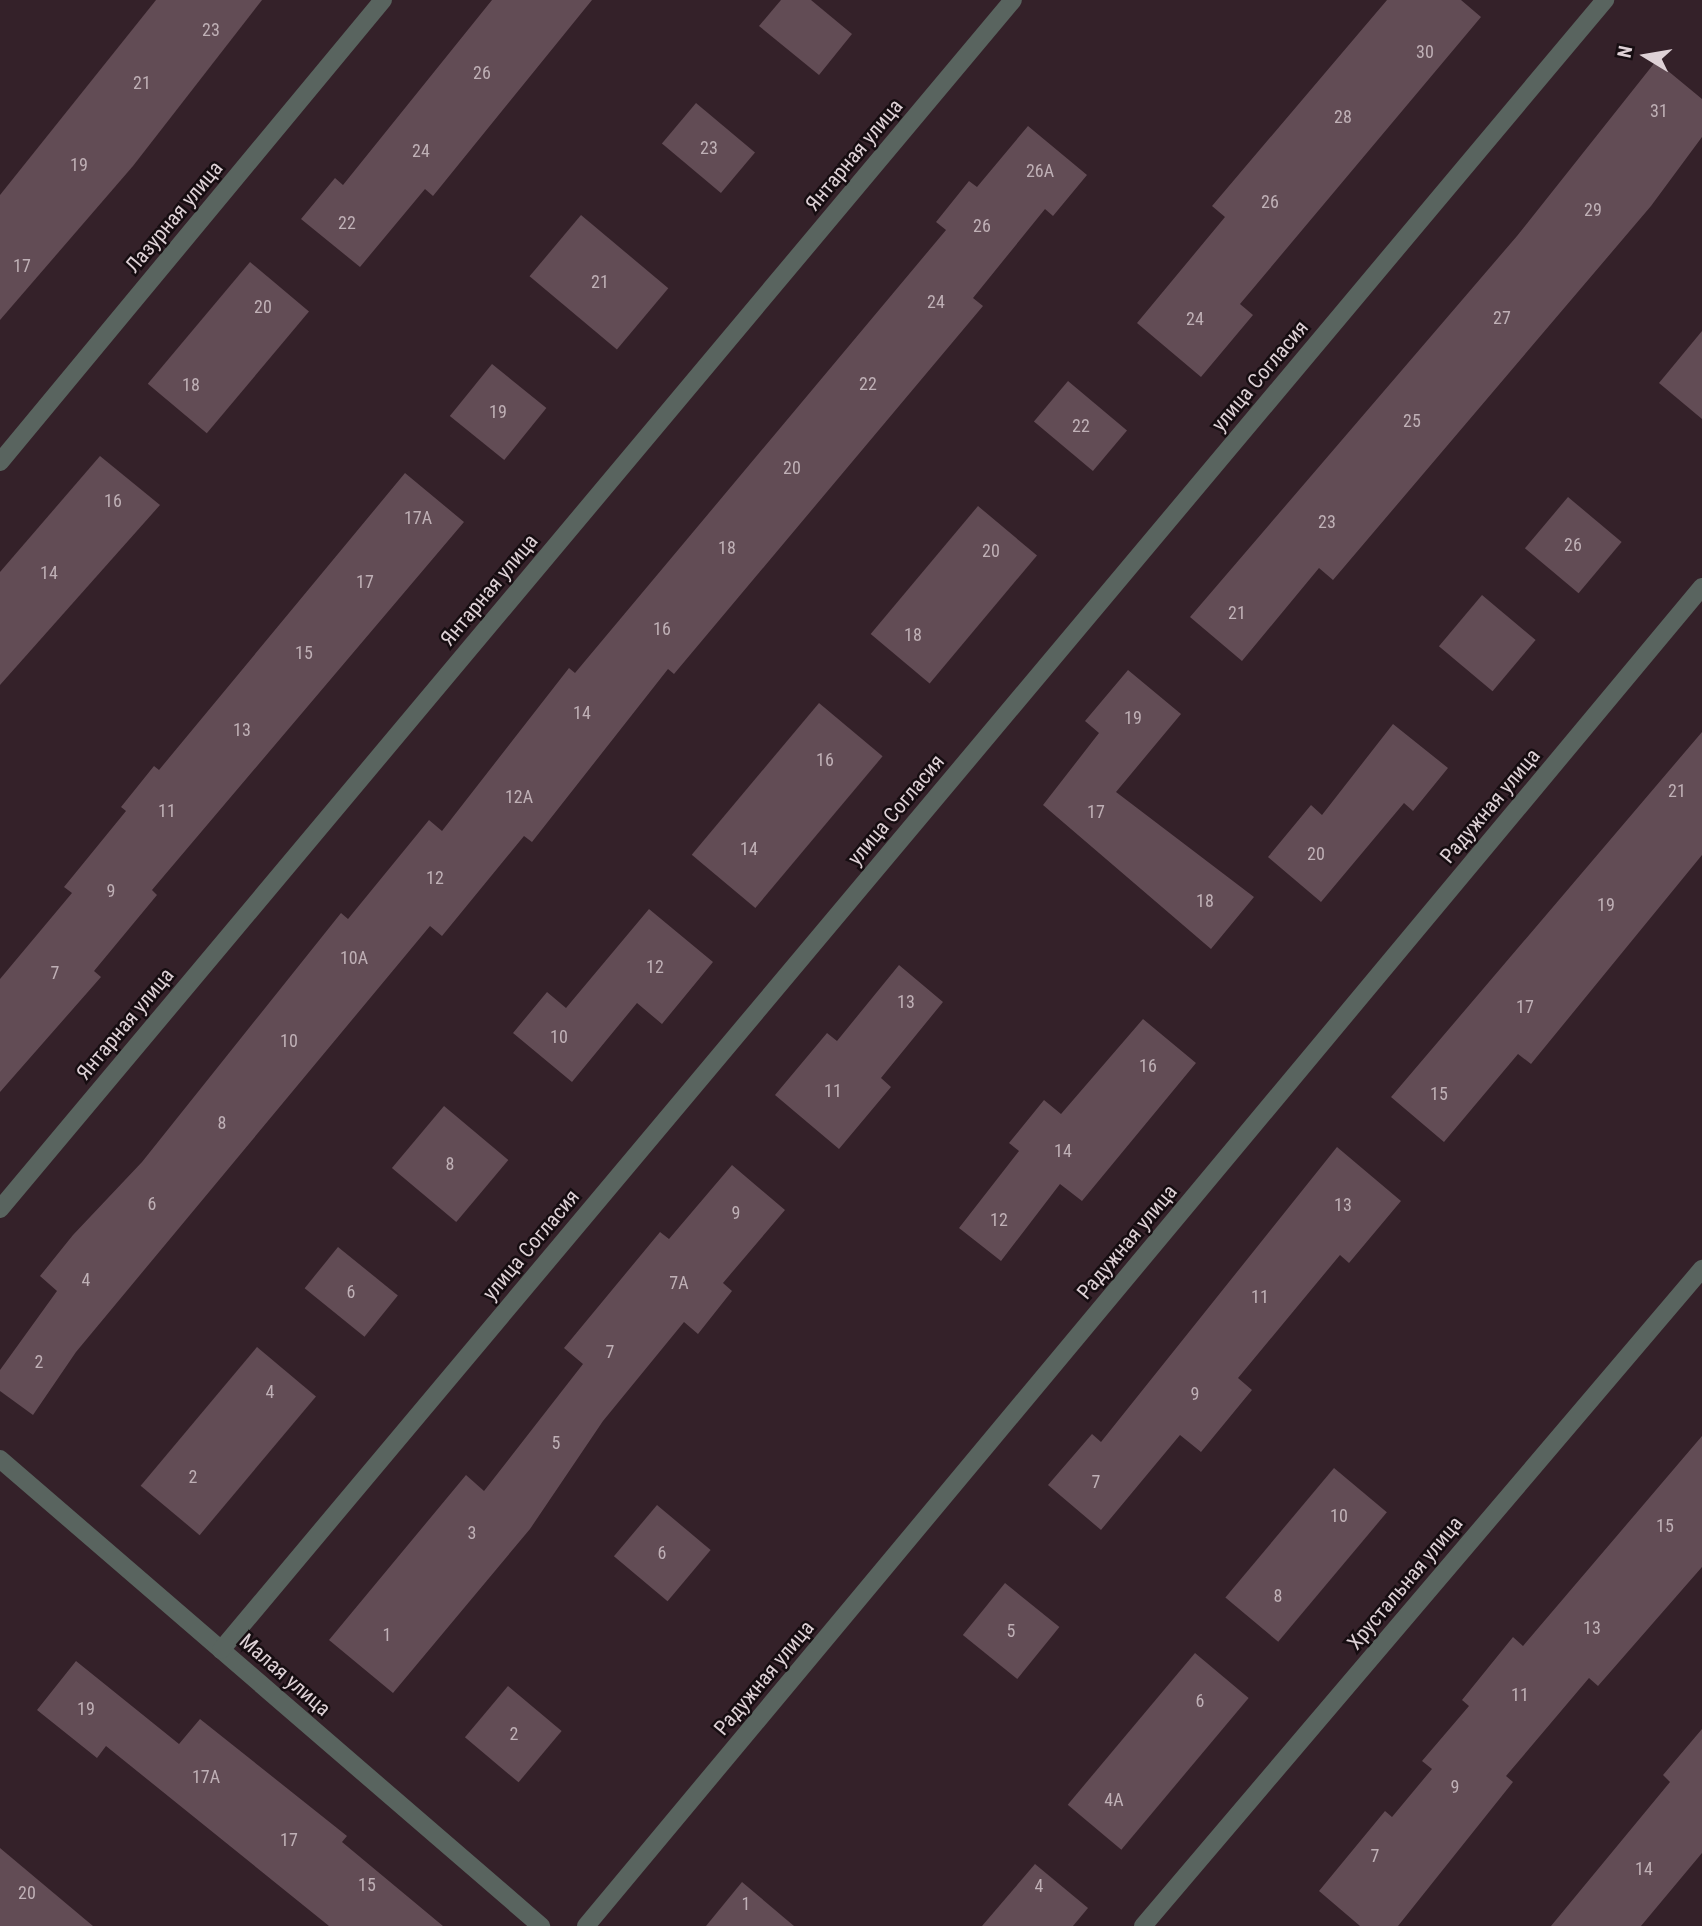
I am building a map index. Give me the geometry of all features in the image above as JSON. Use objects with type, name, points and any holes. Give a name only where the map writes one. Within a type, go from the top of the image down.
[{"type":"street","name":"Лазурная улица","points":[[0,463],[383,0]]},
{"type":"street","name":"Янтарная улица","points":[[0,1209],[1013,0]]},
{"type":"street","name":"улица Согласия","points":[[221,1650],[1605,0]]},
{"type":"street","name":"Радужная улица","points":[[586,1926],[1702,587]]},
{"type":"street","name":"Хрустальная улица","points":[[1143,1926],[1702,1269]]},
{"type":"street","name":"Малая улица","points":[[0,1459],[541,1926]]},
{"type":"building","points":[[156,0],[262,0],[133,166],[0,320],[0,195]]},
{"type":"building","points":[[492,0],[592,0],[433,196],[425,189],[360,267],[301,219],[335,178],[343,185]]},
{"type":"building","points":[[781,0],[811,0],[852,34],[819,75],[759,26]]},
{"type":"building","points":[[1387,0],[1461,0],[1481,17],[1240,304],[1253,315],[1201,377],[1137,323],[1225,217],[1212,206]]},
{"type":"building","points":[[1656,61],[1702,99],[1702,137],[1651,206],[1333,580],[1319,568],[1242,661],[1190,617],[1517,236]]},
{"type":"building","points":[[696,103],[755,152],[721,193],[662,144]]},
{"type":"building","points":[[1028,126],[1087,175],[1053,216],[1045,209],[973,298],[983,306],[674,674],[668,669],[532,842],[524,836],[442,936],[430,926],[76,1352],[33,1415],[0,1391],[0,1370],[57,1291],[40,1276],[73,1235],[142,1162],[341,913],[348,919],[429,820],[442,831],[569,668],[575,673],[946,230],[936,222],[969,181],[977,187]]},
{"type":"building","points":[[581,215],[668,288],[617,350],[530,276]]},
{"type":"building","points":[[250,262],[309,311],[207,433],[148,384]]},
{"type":"building","points":[[1702,331],[1702,419],[1659,383]]},
{"type":"building","points":[[492,364],[546,408],[504,460],[450,416]]},
{"type":"building","points":[[1068,381],[1127,430],[1093,471],[1034,422]]},
{"type":"building","points":[[100,456],[160,505],[0,685],[0,572]]},
{"type":"building","points":[[405,473],[464,522],[152,890],[157,895],[94,971],[101,977],[0,1092],[0,979],[72,893],[64,887],[126,811],[121,807],[154,766],[159,770]]},
{"type":"building","points":[[1568,497],[1622,542],[1579,593],[1525,548]]},
{"type":"building","points":[[978,506],[1037,555],[930,683],[871,634]]},
{"type":"building","points":[[1482,595],[1536,640],[1493,691],[1439,646]]},
{"type":"building","points":[[1128,670],[1181,714],[1116,792],[1254,897],[1211,949],[1043,805],[1099,733],[1085,721]]},
{"type":"building","points":[[819,703],[883,756],[755,908],[692,855]]},
{"type":"building","points":[[1393,724],[1448,768],[1413,811],[1404,803],[1321,902],[1268,857],[1311,805],[1322,815]]},
{"type":"building","points":[[1702,732],[1702,855],[1531,1064],[1518,1054],[1444,1142],[1391,1097]]},
{"type":"building","points":[[649,909],[713,962],[662,1024],[637,1003],[572,1082],[513,1033],[547,992],[566,1008]]},
{"type":"building","points":[[899,965],[943,1002],[881,1078],[891,1087],[839,1149],[775,1095],[827,1033],[837,1041]]},
{"type":"building","points":[[1143,1019],[1196,1063],[1082,1201],[1060,1184],[1001,1261],[959,1228],[1019,1151],[1009,1143],[1044,1100],[1061,1114]]},
{"type":"building","points":[[444,1106],[508,1160],[456,1222],[392,1168]]},
{"type":"building","points":[[1337,1147],[1401,1201],[1349,1263],[1340,1255],[1238,1378],[1252,1390],[1201,1452],[1180,1435],[1101,1530],[1048,1485],[1092,1434],[1101,1442]]},
{"type":"building","points":[[732,1165],[785,1210],[723,1283],[732,1291],[698,1334],[684,1322],[603,1421],[530,1529],[393,1693],[329,1640],[466,1475],[484,1491],[583,1364],[564,1348],[660,1232],[669,1239]]},
{"type":"building","points":[[338,1247],[398,1295],[364,1337],[305,1288]]},
{"type":"building","points":[[257,1347],[316,1396],[200,1535],[141,1486]]},
{"type":"building","points":[[1702,1436],[1702,1567],[1598,1686],[1589,1678],[1506,1776],[1513,1782],[1398,1926],[1360,1926],[1319,1891],[1385,1811],[1392,1817],[1432,1769],[1422,1761],[1469,1706],[1462,1700],[1513,1637],[1523,1646]]},
{"type":"building","points":[[1334,1468],[1387,1512],[1278,1642],[1225,1597]]},
{"type":"building","points":[[657,1505],[711,1550],[668,1601],[614,1556]]},
{"type":"building","points":[[1005,1583],[1059,1627],[1017,1679],[963,1635]]},
{"type":"building","points":[[1195,1653],[1249,1698],[1121,1850],[1068,1805]]},
{"type":"building","points":[[76,1661],[179,1744],[200,1719],[347,1836],[342,1842],[443,1926],[329,1926],[106,1746],[97,1758],[37,1710]]},
{"type":"building","points":[[508,1686],[562,1731],[519,1782],[465,1737]]},
{"type":"building","points":[[1702,1729],[1702,1853],[1641,1926],[1551,1926],[1670,1782],[1663,1775]]},
{"type":"building","points":[[0,1848],[93,1926],[0,1926]]},
{"type":"building","points":[[1035,1864],[1088,1908],[1073,1926],[982,1926]]},
{"type":"building","points":[[742,1882],[794,1926],[706,1926]]}]
